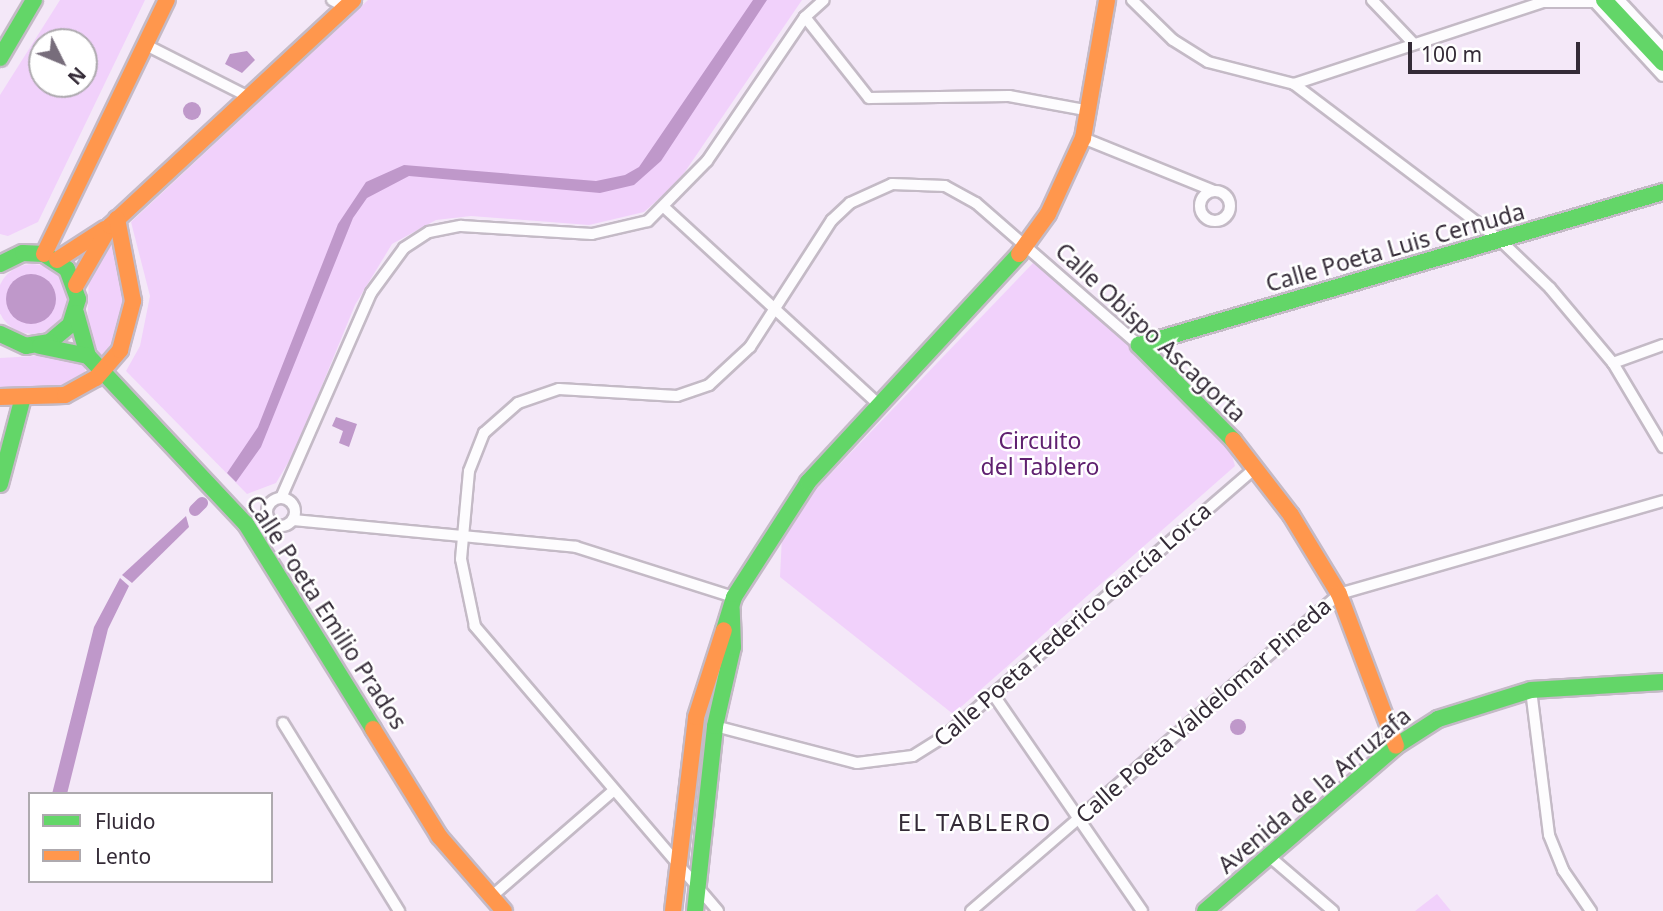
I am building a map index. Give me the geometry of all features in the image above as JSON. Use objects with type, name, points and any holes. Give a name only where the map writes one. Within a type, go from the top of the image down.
[{"type":"street","points":[[0,58],[34,0]]},
{"type":"street","points":[[50,257],[167,0]]},
{"type":"street","points":[[270,521],[268,508],[281,498],[374,286],[404,248],[429,232],[461,226],[608,233],[636,227],[665,208],[707,161],[805,17],[824,0]]},
{"type":"street","points":[[673,911],[696,717],[734,597],[808,482],[1027,247],[1083,138],[1090,111],[1107,0]]},
{"type":"street","points":[[1132,0],[1208,62],[1294,84],[1500,240],[1613,363],[1663,447]]},
{"type":"street","points":[[1372,0],[1415,44]]},
{"type":"street","points":[[1619,0],[1663,47]]},
{"type":"street","points":[[1294,84],[1544,2],[1597,1],[1663,63]]},
{"type":"street","points":[[1597,1],[1663,76]]},
{"type":"street","points":[[0,248],[50,257],[113,223],[249,97],[343,2]]},
{"type":"street","points":[[805,17],[869,98],[1009,96],[1090,111]]},
{"type":"street","points":[[146,45],[249,97]]},
{"type":"street","points":[[1083,138],[1214,191]]},
{"type":"street","name":"Calle Obispo Ascagorta","points":[[698,889],[483,640],[463,592],[463,537],[475,450],[498,416],[559,389],[691,392],[738,362],[832,220],[850,202],[892,184],[929,183],[958,192],[1027,247],[1139,345],[1256,467],[1339,594],[1396,746]]},
{"type":"street","name":"Calle Poeta Luis Cernuda","points":[[1139,345],[1663,192]]},
{"type":"street","points":[[665,208],[880,405]]},
{"type":"street","points":[[0,334],[8,345],[37,345],[88,356],[76,313],[76,285],[113,223]]},
{"type":"street","points":[[0,397],[22,401],[65,395],[103,372],[125,339],[132,314],[113,223]]},
{"type":"street","points":[[0,264],[23,253]]},
{"type":"street","points":[[50,257],[76,285]]},
{"type":"street","points":[[37,345],[61,335],[76,313]]},
{"type":"street","points":[[1613,363],[1663,345]]},
{"type":"street","name":"Calle Poeta Emilio Prados","points":[[88,356],[227,498],[252,533],[439,836],[504,911]]},
{"type":"street","points":[[0,484],[22,401]]},
{"type":"street","name":"Calle Poeta Federico García Lorca","points":[[715,726],[846,761],[893,762],[936,743],[1256,467]]},
{"type":"street","points":[[281,498],[292,504],[293,520]]},
{"type":"street","name":"Calle Poeta Valdelomar Pineda","points":[[971,911],[1339,594],[1663,501]]},
{"type":"street","points":[[270,521],[280,526],[293,520],[602,553],[734,597]]},
{"type":"street","points":[[252,533],[270,521]]},
{"type":"street","points":[[695,911],[715,726],[733,647],[734,597]]},
{"type":"street","name":"Avenida de la Arruzafa","points":[[1205,911],[1396,746],[1464,707],[1531,690],[1663,682]]},
{"type":"street","points":[[1531,690],[1549,835],[1563,870],[1591,911]]},
{"type":"street","points":[[993,694],[1142,911]]},
{"type":"street","points":[[283,723],[399,911]]},
{"type":"street","points":[[491,897],[613,791]]},
{"type":"street","points":[[1270,857],[1333,911]]},
{"type":"street","points":[[698,889],[718,911]]},
{"type":"green space","points":[[60,0],[145,0],[98,98],[98,28],[42,28]]},
{"type":"green space","points":[[368,0],[802,0],[678,182],[644,212],[589,225],[471,216],[436,220],[392,244],[355,305],[295,451],[276,483],[247,494],[126,371],[140,346],[150,296],[131,222]]},
{"type":"green space","points":[[28,51],[28,98],[98,98],[38,222],[8,236],[0,234],[0,95]]},
{"type":"green space","points":[[112,239],[127,290],[126,319],[102,358],[87,332],[89,274]]},
{"type":"green space","name":"Circuito del Tablero","points":[[1034,262],[1134,350],[1231,452],[1235,466],[953,714],[780,577],[782,536],[815,490]]},
{"type":"green space","points":[[25,265],[39,265],[52,270],[61,279],[66,292],[66,306],[61,319],[52,328],[39,333],[25,333],[12,328],[3,319],[-1,309],[-1,289],[3,279],[12,270]]},
{"type":"green space","points":[[54,355],[84,363],[86,376],[39,394],[0,389],[0,358]]},
{"type":"green space","points":[[1437,894],[1451,911],[1415,911]]},
{"type":"shaded area","points":[[753,0],[767,0],[661,161],[634,185],[600,193],[409,176],[367,198],[353,218],[261,447],[236,482],[227,473],[258,427],[338,224],[366,182],[404,165],[596,181],[625,175],[639,167]]},
{"type":"shaded area","points":[[247,51],[255,60],[242,73],[225,64],[230,54]]},
{"type":"shaded area","points":[[192,102],[198,105],[201,111],[198,117],[192,120],[186,117],[183,111],[186,105]]},
{"type":"shaded area","points":[[31,274],[48,282],[56,299],[48,316],[31,324],[14,316],[6,299],[14,282]]},
{"type":"shaded area","points":[[336,417],[357,424],[349,447],[339,443],[343,431],[332,426]]},
{"type":"shaded area","points":[[186,516],[189,527],[132,583],[122,575]]},
{"type":"shaded area","points":[[120,578],[129,586],[108,629],[67,792],[53,792],[94,627]]},
{"type":"shaded area","points":[[1238,719],[1244,721],[1244,733],[1238,735],[1232,733],[1230,727],[1232,721]]},
{"type":"waterway","points":[[195,510],[202,503]]},
{"type":"traffic: fast","points":[[0,58],[34,0]]},
{"type":"traffic: fast","points":[[1604,0],[1663,63]]},
{"type":"traffic: fast","points":[[1233,440],[1139,345],[1663,192]]},
{"type":"traffic: fast","points":[[0,264],[23,253],[44,254],[67,269],[78,299],[70,325],[50,342],[26,346],[0,334]]},
{"type":"traffic: fast","points":[[724,630],[734,597],[808,482],[1019,254]]},
{"type":"traffic: fast","points":[[76,313],[88,356],[246,524],[373,729]]},
{"type":"traffic: fast","points":[[40,346],[88,356]]},
{"type":"traffic: fast","points":[[0,484],[22,401]]},
{"type":"traffic: fast","points":[[695,911],[715,726],[733,647],[732,609]]},
{"type":"traffic: fast","points":[[1205,911],[1396,746],[1438,719],[1531,690],[1663,682]]},
{"type":"traffic: slow","points":[[44,254],[167,0]]},
{"type":"traffic: slow","points":[[76,285],[110,226],[353,0]]},
{"type":"traffic: slow","points":[[1019,254],[1048,214],[1083,138],[1107,0]]},
{"type":"traffic: slow","points":[[0,397],[65,395],[96,378],[120,350],[133,301],[117,219]]},
{"type":"traffic: slow","points":[[57,260],[105,229]]},
{"type":"traffic: slow","points":[[1233,440],[1291,515],[1339,594],[1396,746]]},
{"type":"traffic: slow","points":[[673,911],[696,717],[724,630]]},
{"type":"traffic: slow","points":[[373,729],[439,836],[504,911]]},
{"type":"district","name":"EL TABLERO","points":[[975,822]]}]
